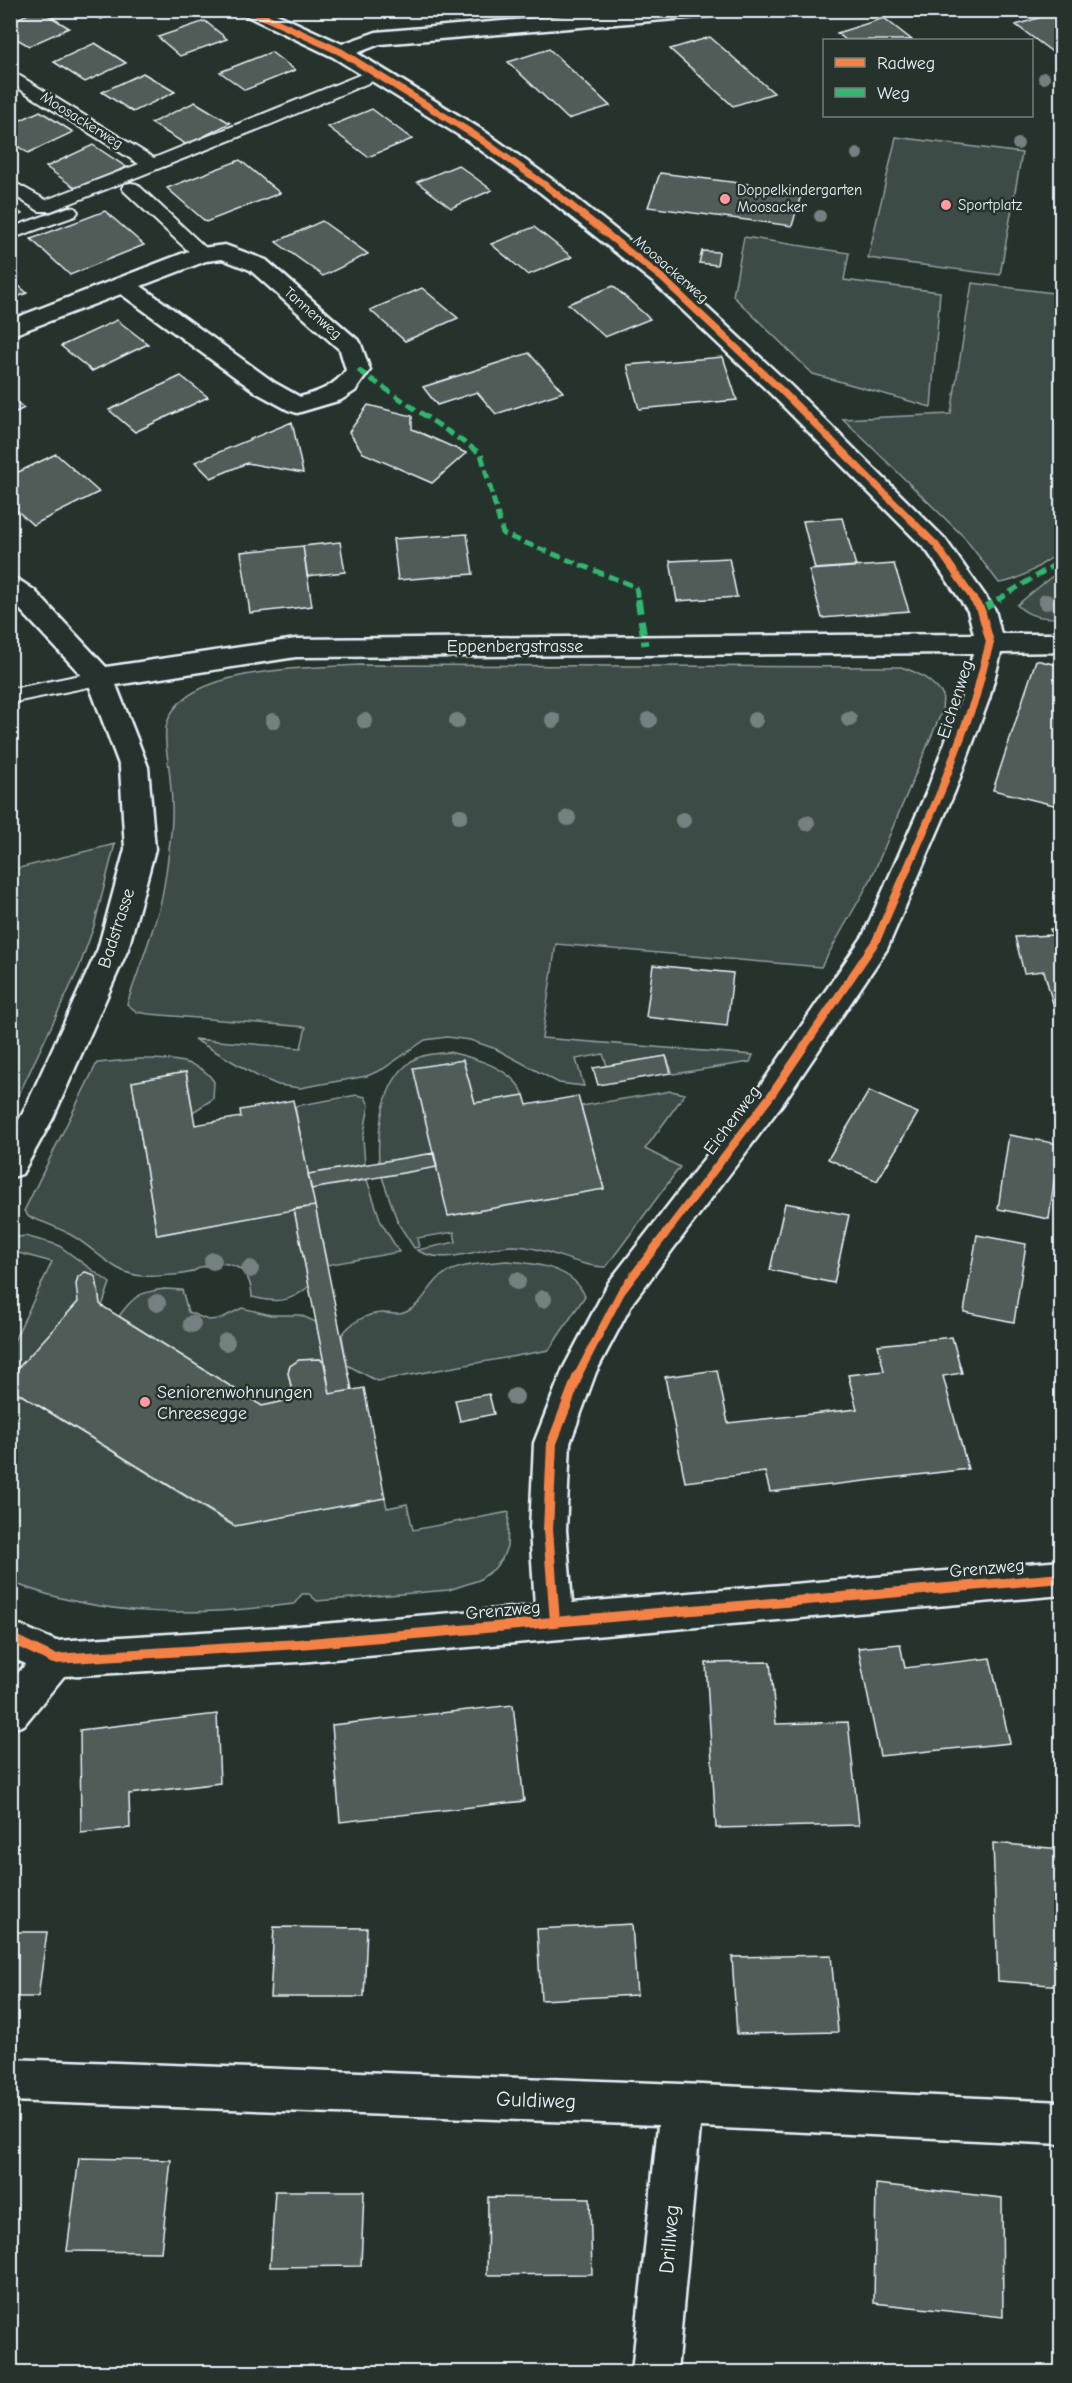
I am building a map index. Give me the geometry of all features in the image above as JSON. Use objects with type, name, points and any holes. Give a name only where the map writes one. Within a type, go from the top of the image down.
[{"type":"street","name":"Moosackerweg","points":[[250,10],[341,52],[476,136],[540,181],[662,278],[781,390],[936,545],[981,610],[990,642]]},
{"type":"street","points":[[341,52],[376,38],[711,10]]},
{"type":"street","name":"Tannenweg","points":[[10,329],[202,254],[225,252],[258,265],[351,347],[358,370],[350,385],[324,399],[297,405],[266,388],[124,285]]},
{"type":"street","points":[[10,586],[24,596],[100,678]]},
{"type":"street","name":"Eichenweg","points":[[555,1622],[549,1530],[552,1443],[580,1370],[621,1292],[772,1095],[876,941],[941,791],[975,699],[990,642]]},
{"type":"street","name":"Eppenbergstrasse","points":[[100,678],[296,648],[1062,643]]},
{"type":"street","name":"Badstrasse","points":[[10,1164],[37,1118],[113,949],[140,849],[134,767],[100,678]]},
{"type":"street","name":"Grenzweg","points":[[54,1659],[299,1644],[1062,1578]]},
{"type":"street","points":[[10,1638],[54,1659],[10,1712]]},
{"type":"street","name":"Guldiweg","points":[[10,2080],[1062,2122]]},
{"type":"street","name":"Drillweg","points":[[654,2373],[681,2105]]},
{"type":"lane","name":"Moosackerweg","points":[[10,185],[45,207],[374,74]]},
{"type":"lane","name":"Moosackerweg","points":[[10,75],[153,165]]},
{"type":"lane","points":[[10,234],[260,138]]},
{"type":"lane","points":[[131,188],[202,254]]},
{"type":"lane","points":[[10,693],[13,696],[100,678]]},
{"type":"shaded area","name":"Sportplatz","points":[[896,137],[1022,153],[1000,275],[868,258]]},
{"type":"shaded area","points":[[744,237],[849,253],[844,280],[940,292],[931,407],[813,374],[733,296]]},
{"type":"shaded area","points":[[972,283],[1061,294],[1061,551],[1024,575],[999,583],[964,537],[843,419],[951,414]]},
{"type":"shaded area","points":[[1061,569],[1061,618],[1032,615],[1017,605]]},
{"type":"shaded area","points":[[358,665],[901,667],[925,678],[939,690],[943,695],[942,711],[871,879],[821,967],[556,944],[542,1038],[753,1055],[750,1062],[673,1074],[666,1056],[607,1066],[603,1054],[576,1059],[584,1086],[559,1083],[496,1049],[470,1040],[447,1037],[425,1040],[383,1069],[367,1076],[300,1088],[278,1085],[257,1076],[194,1039],[301,1048],[306,1027],[149,1014],[137,1012],[127,1004],[156,917],[167,869],[172,812],[166,728],[175,708],[194,692],[219,682],[248,674],[279,670]]},
{"type":"shaded area","points":[[115,844],[94,926],[79,968],[11,1111],[10,1009],[15,1006],[10,1000],[11,870]]},
{"type":"shaded area","points":[[449,1052],[470,1057],[502,1071],[519,1086],[524,1095],[475,1103],[463,1060],[414,1068],[434,1153],[379,1162],[380,1122],[383,1108],[387,1095],[400,1072],[413,1060]]},
{"type":"shaded area","points":[[140,1059],[170,1060],[191,1064],[208,1074],[214,1082],[213,1099],[193,1112],[186,1072],[132,1082],[157,1235],[294,1209],[309,1286],[302,1292],[289,1299],[276,1301],[252,1297],[251,1287],[244,1273],[238,1268],[224,1264],[205,1266],[179,1274],[146,1276],[132,1274],[113,1266],[80,1240],[56,1227],[29,1217],[24,1211],[97,1063]]},
{"type":"shaded area","points":[[671,1091],[685,1094],[645,1149],[680,1167],[606,1267],[582,1263],[536,1249],[512,1246],[463,1255],[439,1257],[428,1255],[417,1250],[456,1242],[454,1232],[417,1238],[419,1247],[414,1248],[398,1223],[382,1177],[437,1167],[449,1216],[604,1189],[581,1106]]},
{"type":"shaded area","points":[[357,1095],[365,1097],[369,1105],[363,1138],[365,1164],[308,1174],[295,1106]]},
{"type":"shaded area","points":[[367,1180],[381,1222],[399,1252],[327,1265],[311,1189]]},
{"type":"shaded area","points":[[25,1236],[58,1245],[110,1283],[102,1306],[93,1276],[85,1272],[78,1277],[78,1302],[11,1377],[10,1349],[52,1262],[11,1251],[11,1238]]},
{"type":"shaded area","points":[[507,1261],[552,1268],[572,1279],[585,1296],[549,1350],[377,1381],[347,1365],[342,1335],[354,1323],[375,1314],[398,1314],[408,1311],[440,1277],[454,1269]]},
{"type":"shaded area","points":[[165,1289],[182,1290],[188,1312],[208,1320],[220,1319],[242,1308],[271,1315],[300,1315],[316,1322],[325,1364],[320,1359],[299,1360],[290,1366],[288,1373],[294,1399],[262,1406],[119,1316],[138,1296]]},
{"type":"shaded area","points":[[10,1388],[233,1526],[385,1498],[387,1508],[407,1504],[413,1530],[509,1512],[507,1546],[502,1559],[494,1569],[479,1580],[449,1590],[317,1601],[309,1594],[302,1594],[294,1604],[186,1612],[116,1608],[81,1603],[46,1594],[11,1582]]},
{"type":"building","points":[[37,10],[69,28],[29,46],[10,35],[10,22]]},
{"type":"building","points":[[92,10],[124,10],[101,19]]},
{"type":"building","points":[[1054,13],[1062,19],[1062,59],[1016,25]]},
{"type":"building","points":[[884,18],[911,39],[845,39],[837,33]]},
{"type":"building","points":[[205,21],[227,39],[180,56],[158,37]]},
{"type":"building","points":[[710,37],[774,93],[733,106],[670,49]]},
{"type":"building","points":[[95,43],[126,63],[85,82],[54,62]]},
{"type":"building","points":[[549,49],[610,106],[568,119],[508,62]]},
{"type":"building","points":[[271,52],[295,70],[245,90],[220,72]]},
{"type":"building","points":[[143,73],[175,92],[133,112],[102,92]]},
{"type":"building","points":[[195,102],[230,123],[187,145],[151,123]]},
{"type":"building","points":[[372,109],[412,139],[368,157],[328,127]]},
{"type":"building","points":[[40,111],[73,132],[28,153],[10,141],[10,125]]},
{"type":"building","points":[[93,145],[126,167],[78,190],[46,167]]},
{"type":"building","points":[[240,160],[280,193],[206,222],[167,188]]},
{"type":"building","points":[[458,165],[492,190],[451,208],[417,182]]},
{"type":"building","name":"Doppelkindergarten Moosacker","points":[[660,173],[802,191],[792,226],[648,207]]},
{"type":"building","points":[[10,206],[22,214],[10,220]]},
{"type":"building","points":[[105,211],[144,245],[70,275],[31,239]]},
{"type":"building","points":[[322,221],[368,254],[323,276],[276,242]]},
{"type":"building","points":[[534,227],[572,257],[528,275],[491,244]]},
{"type":"building","points":[[702,251],[719,252],[717,265],[699,263]]},
{"type":"building","points":[[10,278],[27,293],[10,300]]},
{"type":"building","points":[[613,286],[650,319],[605,337],[568,304]]},
{"type":"building","points":[[422,288],[458,318],[405,341],[370,310]]},
{"type":"building","points":[[117,320],[148,344],[92,371],[61,346]]},
{"type":"building","points":[[529,353],[563,392],[496,414],[477,392],[437,405],[423,387]]},
{"type":"building","points":[[723,357],[737,400],[639,409],[627,365]]},
{"type":"building","points":[[181,376],[208,397],[135,432],[109,410]]},
{"type":"building","points":[[10,397],[24,408],[10,415]]},
{"type":"building","points":[[368,405],[412,416],[412,429],[466,453],[432,483],[363,453],[349,432]]},
{"type":"building","points":[[292,422],[303,473],[247,463],[211,478],[195,462]]},
{"type":"building","points":[[56,454],[99,492],[33,525],[10,504],[10,476]]},
{"type":"building","points":[[842,518],[856,566],[815,569],[803,521]]},
{"type":"building","points":[[467,534],[473,574],[398,580],[393,539]]},
{"type":"building","points":[[340,542],[345,572],[307,576],[303,546]]},
{"type":"building","points":[[303,546],[312,606],[250,613],[241,552]]},
{"type":"building","points":[[729,558],[737,597],[677,601],[670,561]]},
{"type":"building","points":[[894,564],[909,611],[822,618],[809,570]]},
{"type":"building","points":[[1036,660],[1062,666],[1062,807],[993,790]]},
{"type":"building","points":[[1050,929],[1062,929],[1062,1011],[1055,1011],[1044,971],[1024,973],[1015,937],[1052,935]]},
{"type":"building","points":[[653,965],[733,973],[727,1026],[646,1017]]},
{"type":"building","points":[[666,1056],[671,1073],[598,1085],[593,1068]]},
{"type":"building","points":[[463,1060],[475,1103],[524,1095],[527,1105],[578,1096],[604,1189],[448,1216],[413,1068]]},
{"type":"building","points":[[186,1072],[195,1125],[241,1117],[240,1110],[293,1100],[315,1206],[157,1235],[132,1082]]},
{"type":"building","points":[[869,1091],[918,1113],[877,1181],[828,1159]]},
{"type":"building","points":[[1009,1135],[1059,1144],[1049,1219],[998,1209]]},
{"type":"building","points":[[434,1153],[437,1167],[311,1189],[308,1174]]},
{"type":"building","points":[[785,1203],[849,1215],[834,1283],[770,1270]]},
{"type":"building","points":[[315,1206],[352,1390],[330,1394],[294,1209]]},
{"type":"building","points":[[977,1235],[1026,1244],[1014,1322],[964,1312]]},
{"type":"building","name":"Seniorenwohnungen Chreesegge","points":[[85,1272],[96,1278],[102,1306],[262,1406],[294,1399],[288,1373],[290,1366],[299,1360],[320,1359],[325,1364],[330,1394],[364,1388],[385,1498],[235,1526],[10,1388],[10,1377],[78,1302],[76,1284],[78,1277]]},
{"type":"building","points":[[952,1337],[962,1373],[943,1376],[968,1469],[770,1492],[765,1472],[685,1482],[665,1377],[717,1370],[728,1423],[857,1409],[848,1375],[884,1371],[878,1345]]},
{"type":"building","points":[[489,1394],[494,1414],[460,1421],[455,1400]]},
{"type":"building","points":[[900,1644],[905,1668],[990,1658],[1010,1743],[880,1756],[858,1648]]},
{"type":"building","points":[[770,1662],[776,1724],[848,1722],[859,1825],[716,1828],[706,1663]]},
{"type":"building","points":[[513,1705],[524,1801],[340,1822],[332,1725]]},
{"type":"building","points":[[217,1714],[220,1783],[129,1794],[130,1828],[81,1833],[80,1730]]},
{"type":"building","points":[[993,1843],[1062,1849],[1062,1986],[998,1981]]},
{"type":"building","points":[[632,1924],[637,1995],[541,2000],[537,1929]]},
{"type":"building","points":[[274,1927],[367,1928],[364,1997],[270,1997]]},
{"type":"building","points":[[10,1932],[47,1932],[38,1997],[10,1997]]},
{"type":"building","points":[[831,1955],[838,2032],[737,2034],[732,1957]]},
{"type":"building","points":[[79,2158],[171,2160],[161,2252],[67,2251]]},
{"type":"building","points":[[876,2184],[1002,2198],[1003,2317],[874,2303]]},
{"type":"building","points":[[275,2191],[364,2191],[361,2266],[270,2267]]},
{"type":"building","points":[[488,2197],[590,2198],[592,2274],[487,2275]]},
{"type":"marked path","points":[[358,370],[481,454],[503,534],[636,587],[645,645]]},
{"type":"marked path","points":[[981,610],[1062,560]]},
{"type":"cycle path","points":[[250,10],[341,52],[476,136],[549,188],[662,278],[781,390],[936,545],[981,610],[990,642],[975,699],[941,791],[876,941],[772,1094],[621,1292],[580,1369],[552,1443],[548,1530],[555,1622]]},
{"type":"cycle path","points":[[10,1638],[54,1659],[299,1644],[1062,1578]]},
{"type":"place","name":"Doppelkindergarten Moosacker","points":[[725,199]]},
{"type":"place","name":"Sportplatz","points":[[946,205]]},
{"type":"place","name":"Seniorenwohnungen Chreesegge","points":[[145,1402]]}]
